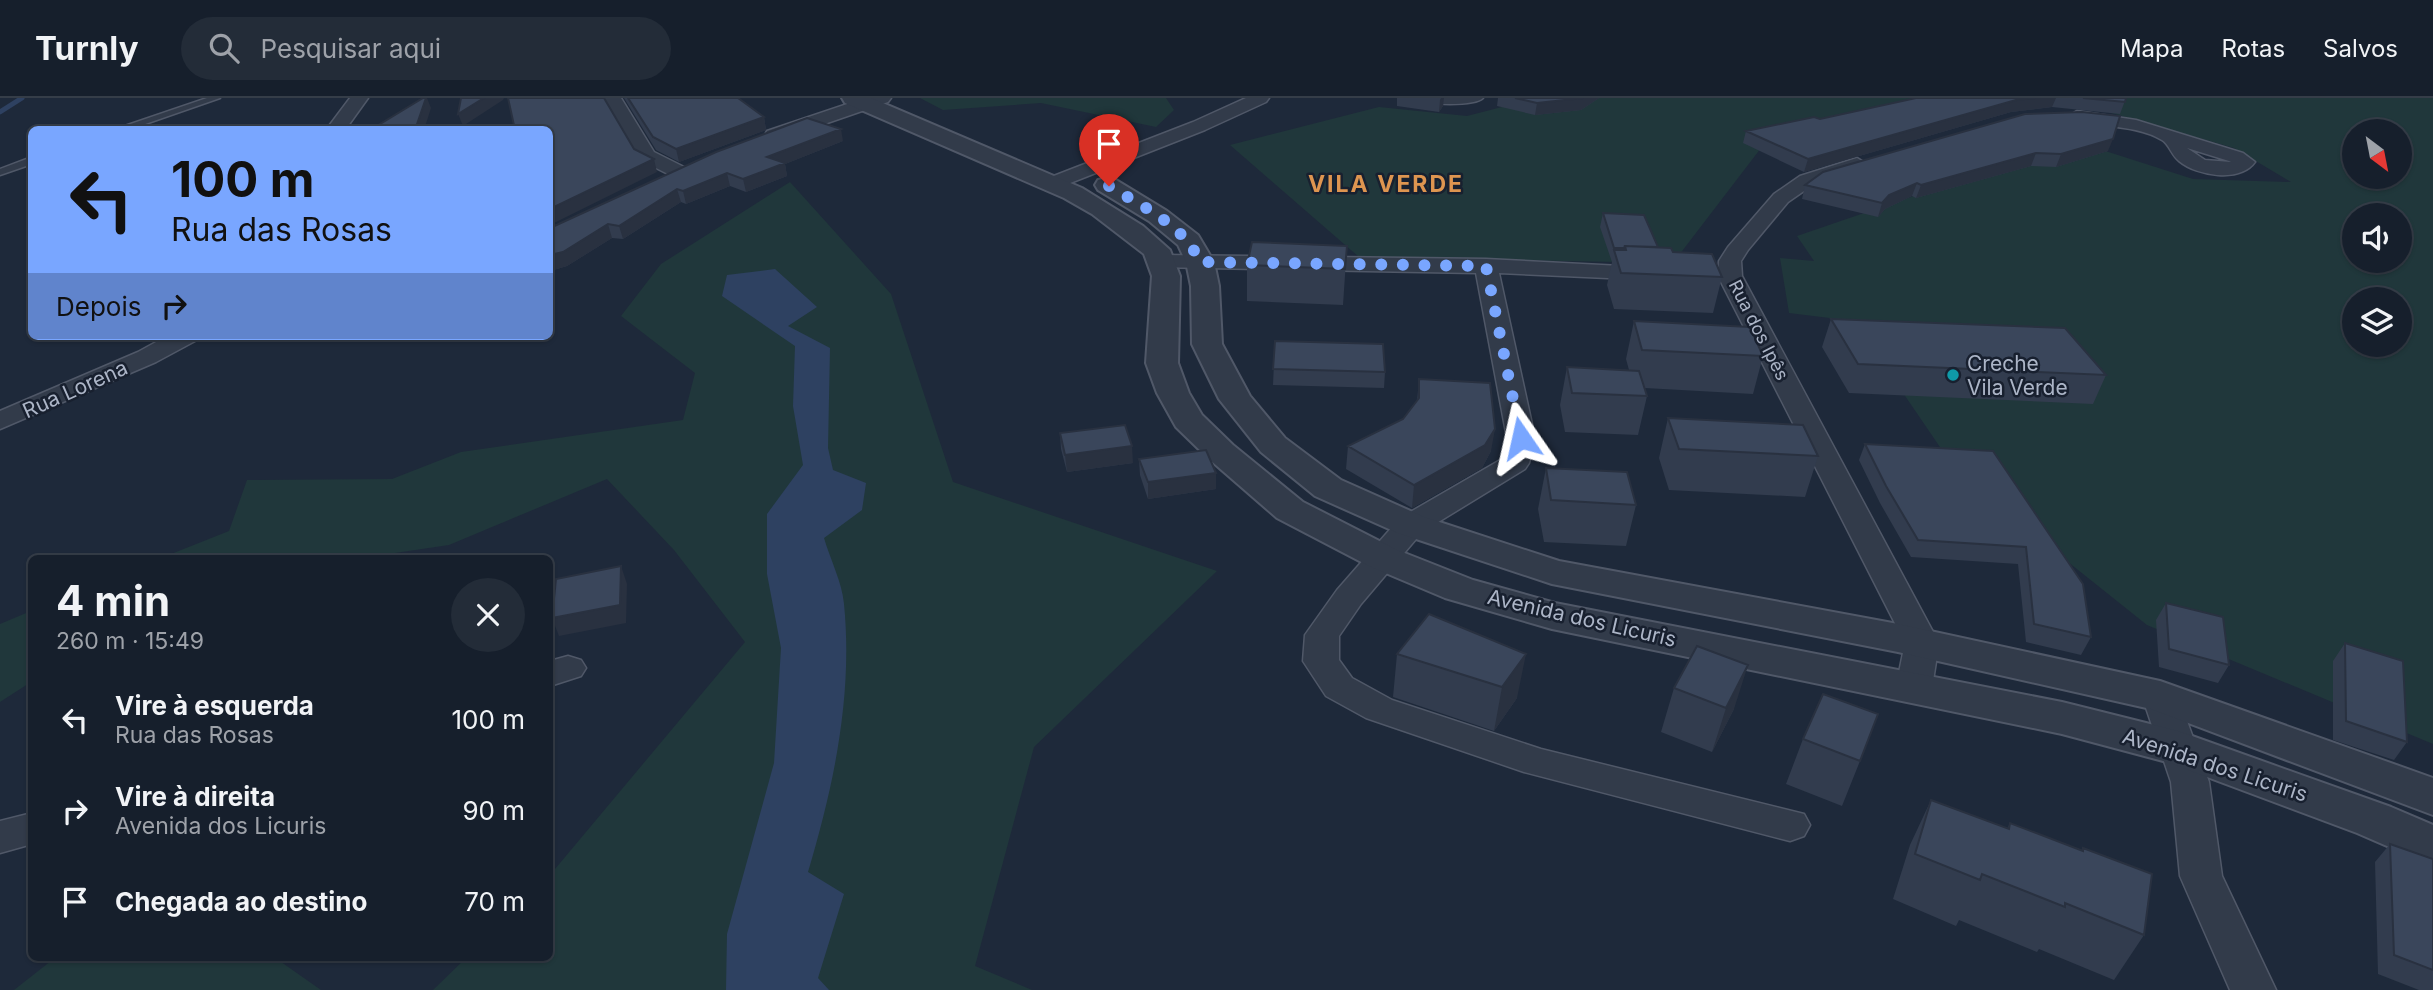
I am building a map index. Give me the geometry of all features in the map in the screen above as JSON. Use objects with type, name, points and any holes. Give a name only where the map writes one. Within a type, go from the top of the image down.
[{"type":"street","points":[[338,126],[359,98]]},
{"type":"street","points":[[611,98],[648,156],[684,168],[659,179]]},
{"type":"street","points":[[1066,178],[1199,126],[1260,98]]},
{"type":"street","points":[[1426,98],[1474,98]]},
{"type":"street","points":[[760,139],[873,99]]},
{"type":"street","name":"Avenida dos Licuris","points":[[873,99],[1066,178],[1123,193],[1158,215],[1189,241],[1200,262],[1205,286],[1207,344],[1235,399],[1273,445],[1328,488],[1411,525],[1552,572],[1922,643],[2160,696],[2433,797]]},
{"type":"street","points":[[2063,115],[2113,120],[2172,139]]},
{"type":"street","name":"Rua dos Ipês","points":[[1876,159],[1807,180],[1782,198],[1717,275],[1922,643]]},
{"type":"street","name":"Avenida dos Licuris","points":[[1066,178],[1101,209],[1156,250],[1166,276],[1161,363],[1188,420],[1221,452],[1290,510],[1383,558],[1459,589],[1552,616],[2062,718],[2178,748],[2374,820],[2433,846]]},
{"type":"street","points":[[1162,262],[1486,266],[1676,274]]},
{"type":"street","points":[[1486,266],[1521,438],[1515,463],[1411,525],[1349,597],[1322,635],[1321,661],[1339,687],[1379,709],[1504,751],[1790,825]]},
{"type":"street","name":"Rua Lorena","points":[[0,421],[178,340]]},
{"type":"street","points":[[1914,687],[1922,643]]},
{"type":"street","points":[[2160,696],[2190,782],[2201,876],[2253,990]]},
{"type":"street","points":[[0,837],[28,829]]},
{"type":"lane","points":[[129,126],[216,98]]},
{"type":"lane","points":[[0,172],[28,162]]},
{"type":"green space","points":[[920,98],[1166,98],[1174,110],[1156,127],[1041,103],[943,110]]},
{"type":"green space","points":[[1537,98],[2433,98],[2433,744],[2147,625],[1959,475],[1854,321],[1789,313],[1780,258],[1814,261],[1797,236],[2074,141],[2193,179],[2291,182],[2234,148],[2080,104],[1947,113],[1761,148],[1673,263],[1359,257],[1230,145],[1379,107],[1467,116]]},
{"type":"green space","points":[[790,182],[891,294],[953,482],[1217,571],[1034,747],[975,966],[1032,990],[433,990],[463,961],[553,961],[553,871],[745,642],[674,550],[607,479],[449,545],[381,555],[169,555],[229,531],[247,480],[392,479],[461,452],[683,420],[695,373],[621,316],[661,264]]},
{"type":"green space","points":[[28,612],[28,684],[0,702],[0,624]]},
{"type":"green space","points":[[51,961],[280,961],[321,990],[14,990]]},
{"type":"water","points":[[775,269],[817,307],[788,326],[830,348],[828,448],[833,470],[866,483],[862,510],[824,538],[843,596],[846,638],[846,672],[839,740],[826,806],[808,872],[844,894],[818,978],[829,990],[726,990],[727,934],[774,763],[781,648],[767,574],[767,514],[803,465],[793,406],[795,346],[722,296],[727,275]]},
{"type":"building","points":[[423,98],[426,98],[416,126],[377,126]]},
{"type":"building","points":[[461,98],[484,98],[458,114]]},
{"type":"building","points":[[508,98],[604,98],[634,149],[654,159],[553,208],[553,126],[514,126]]},
{"type":"building","points":[[628,98],[738,98],[764,117],[676,149],[653,137]]},
{"type":"building","points":[[1515,98],[1583,98],[1537,103]]},
{"type":"building","points":[[1916,98],[2035,98],[2016,100],[1808,159],[1746,131],[1814,117],[1820,119]]},
{"type":"building","points":[[2083,98],[2126,98],[2125,102]]},
{"type":"building","points":[[2082,112],[2120,116],[2113,139],[2061,154],[2036,153],[1921,185],[1917,183],[1889,195],[1882,203],[1805,185],[1823,172],[2025,114]]},
{"type":"building","points":[[807,118],[841,129],[767,157],[785,163],[743,179],[727,173],[683,191],[677,189],[619,226],[608,224],[563,252],[553,254],[553,227],[716,152]]},
{"type":"building","points":[[1603,213],[1644,215],[1658,247],[1614,248]]},
{"type":"building","points":[[1252,242],[1347,246],[1345,269],[1247,265]]},
{"type":"building","points":[[1625,246],[1671,248],[1673,252],[1712,254],[1722,277],[1621,273],[1614,250],[1626,250]]},
{"type":"building","points":[[1831,319],[2065,328],[2106,375],[1858,364]]},
{"type":"building","points":[[1634,321],[1750,327],[1763,356],[1642,350]]},
{"type":"building","points":[[1275,341],[1383,344],[1385,372],[1273,369]]},
{"type":"building","points":[[1567,367],[1639,371],[1647,396],[1572,393]]},
{"type":"building","points":[[1419,379],[1490,383],[1495,429],[1485,445],[1414,485],[1348,446],[1403,419],[1419,398]]},
{"type":"building","points":[[1668,418],[1803,425],[1818,456],[1679,449]]},
{"type":"building","points":[[1125,425],[1132,446],[1065,455],[1060,433]]},
{"type":"building","points":[[1865,444],[1993,451],[2083,584],[2091,637],[2034,624],[2026,547],[1918,540]]},
{"type":"building","points":[[1206,450],[1216,473],[1148,482],[1139,459]]},
{"type":"building","points":[[1546,468],[1627,472],[1636,505],[1551,500]]},
{"type":"building","points":[[621,566],[620,605],[553,618],[556,579]]},
{"type":"building","points":[[2166,603],[2223,617],[2229,665],[2169,649]]},
{"type":"building","points":[[1429,614],[1526,654],[1502,687],[1397,654]]},
{"type":"building","points":[[2345,643],[2403,661],[2407,742],[2346,721]]},
{"type":"building","points":[[1697,646],[1748,665],[1726,708],[1674,688]]},
{"type":"building","points":[[1823,694],[1878,714],[1860,761],[1803,739]]},
{"type":"building","points":[[1931,800],[2009,829],[2010,823],[2152,874],[2144,935],[2065,903],[2065,907],[1982,874],[1980,880],[1915,854]]},
{"type":"building","points":[[2390,844],[2433,859],[2433,970],[2394,955]]},
{"type":"waterway","points":[[0,112],[22,98]]},
{"type":"place","name":"Creche Vila Verde","points":[[1953,375]]},
{"type":"district","name":"VILA VERDE","points":[[1386,184]]},
{"type":"route","points":[[1109,186],[1158,215],[1189,241],[1200,262],[1486,266],[1521,438]]}]
